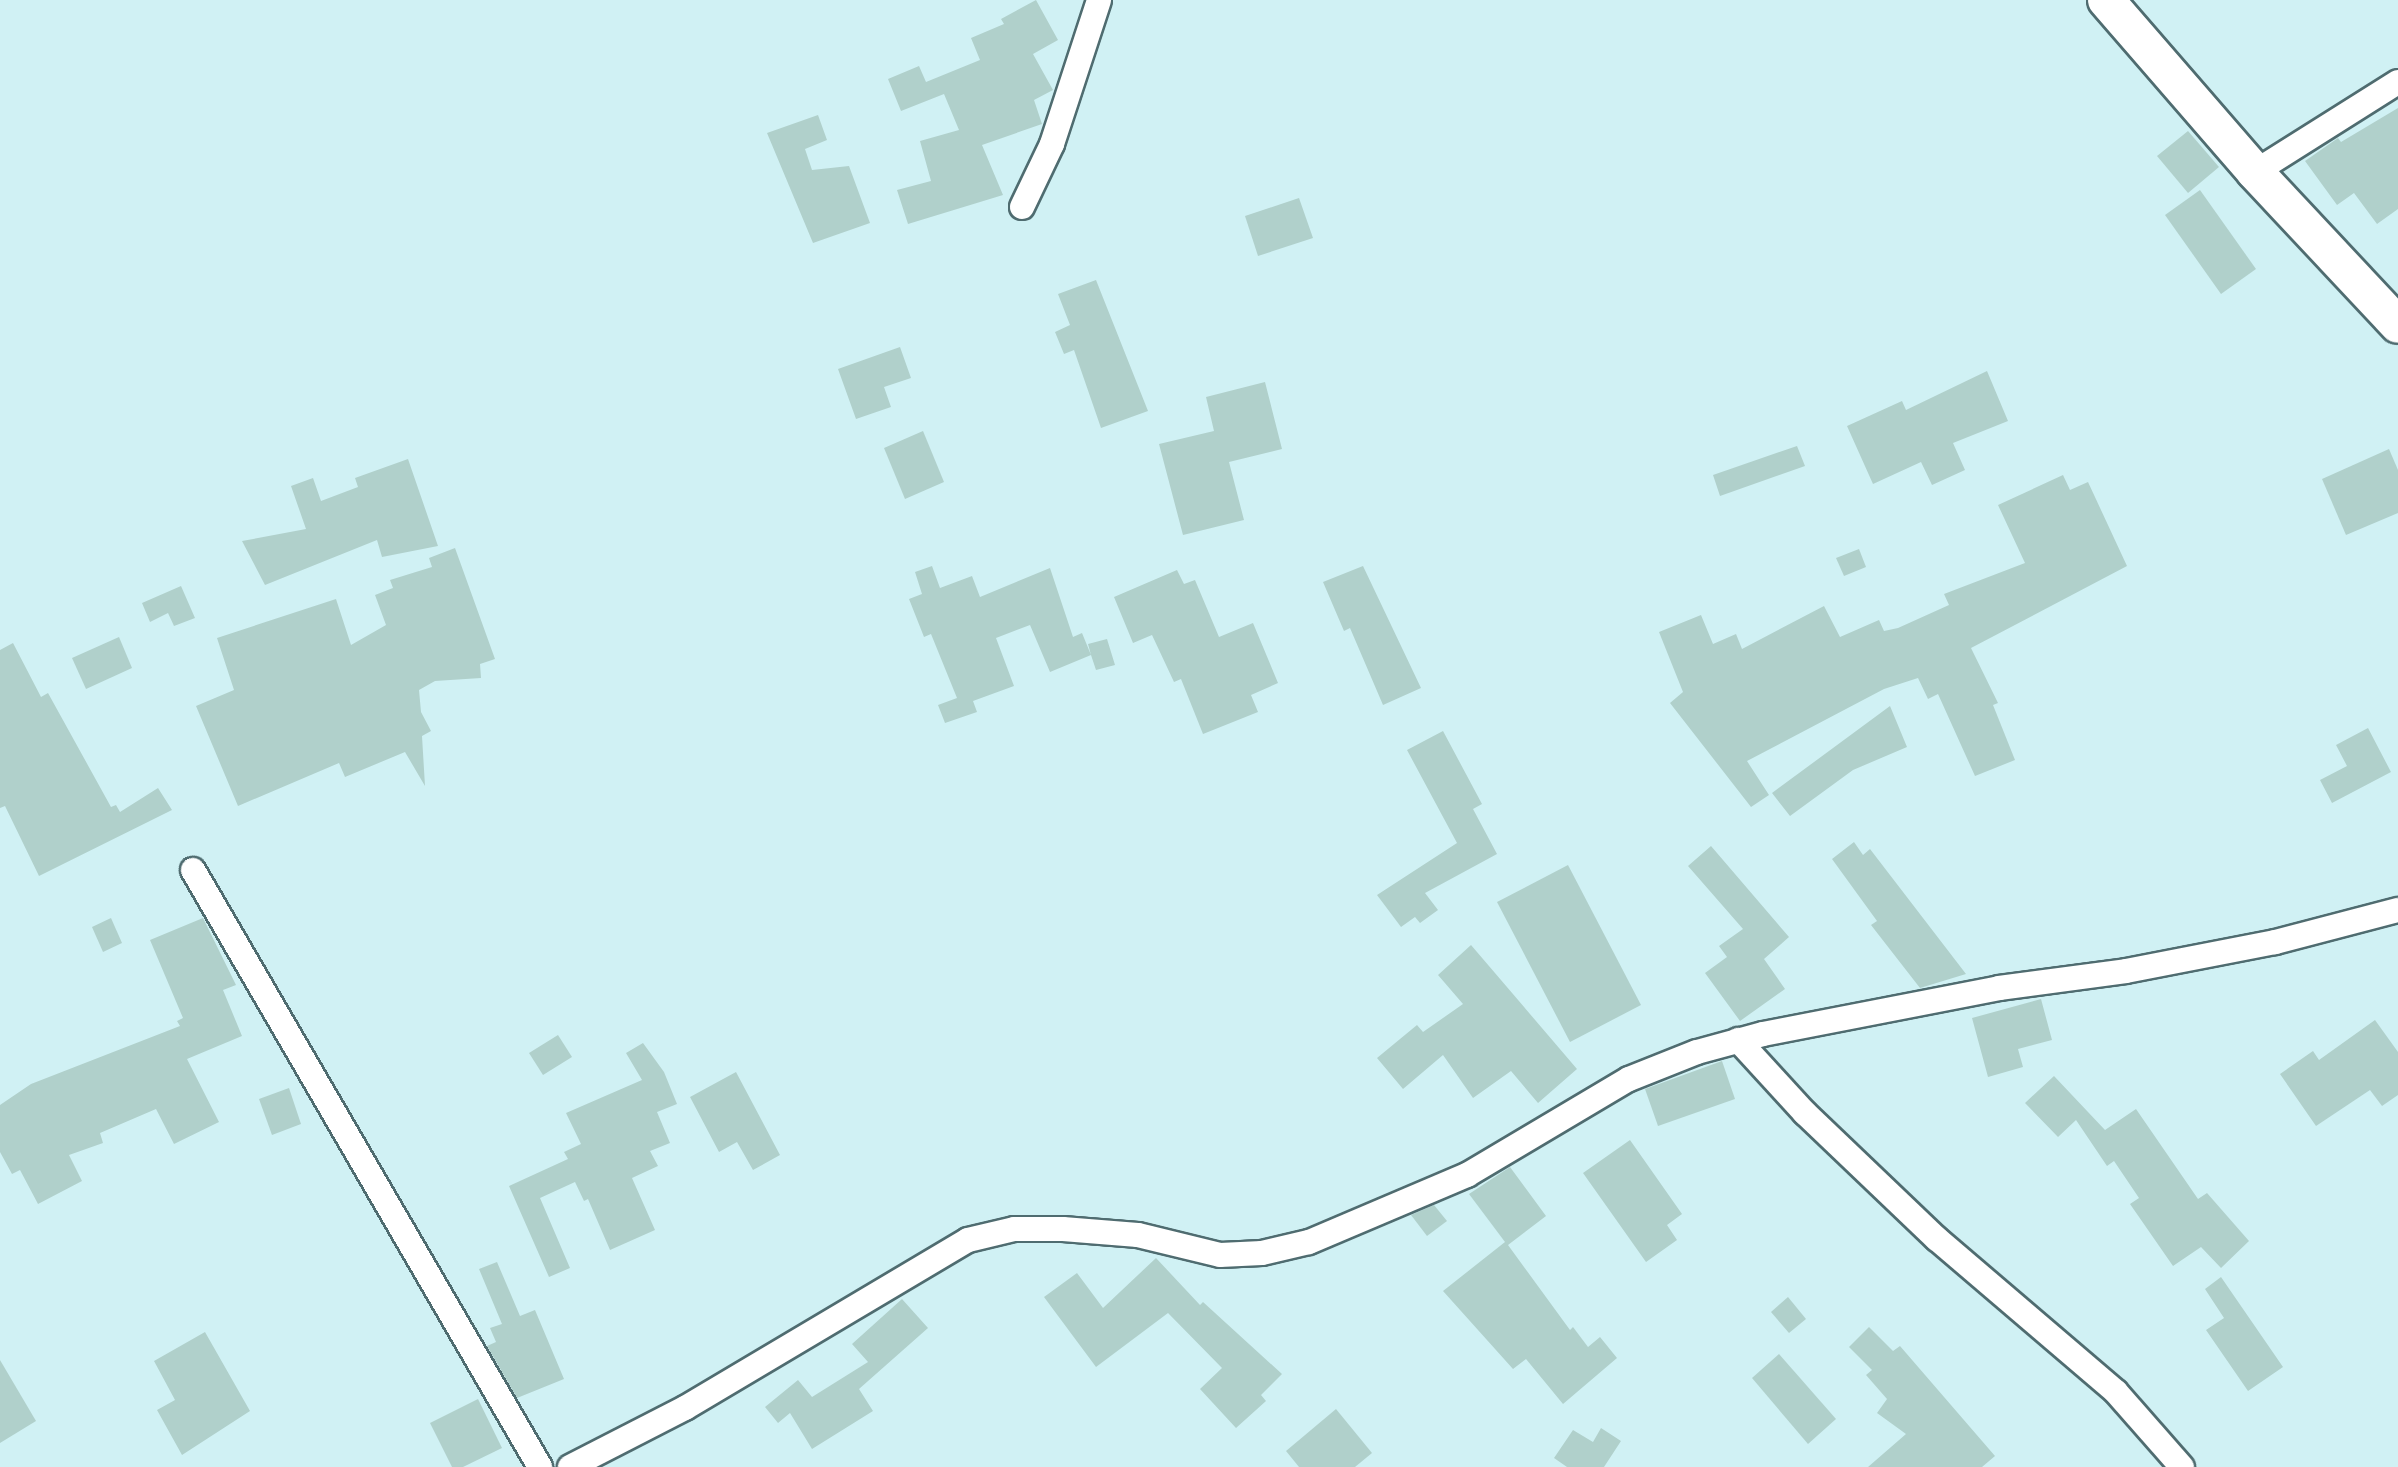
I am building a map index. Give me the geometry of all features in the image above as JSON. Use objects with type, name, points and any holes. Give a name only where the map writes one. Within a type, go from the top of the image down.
[{"type":"main road","points":[[2106,0],[2255,172],[2398,325]]},
{"type":"street","points":[[1022,207],[1052,144],[1099,0]]},
{"type":"street","points":[[2255,172],[2398,82]]},
{"type":"street","points":[[193,870],[540,1467]]},
{"type":"street","points":[[570,1467],[685,1408],[968,1240],[1014,1229],[1063,1229],[1138,1235],[1220,1255],[1262,1253],[1309,1242],[1467,1175],[1629,1079],[1738,1040],[1999,988],[2126,971],[2275,942],[2398,910]]},
{"type":"street","points":[[1738,1040],[1926,1229],[2116,1392],[2182,1467]]},
{"type":"building","points":[[1036,0],[1058,40],[1033,54],[1053,90],[1034,100],[1042,124],[982,145],[1003,195],[908,224],[897,190],[931,181],[920,141],[959,130],[944,94],[901,111],[888,79],[919,66],[926,82],[980,60],[971,38],[1004,24],[1001,19]]},
{"type":"building","points":[[2398,108],[2398,209],[2377,224],[2354,193],[2337,205],[2305,161],[2338,138],[2341,142]]},
{"type":"building","points":[[818,115],[827,140],[805,149],[812,170],[849,166],[870,223],[813,243],[767,133]]},
{"type":"building","points":[[2188,131],[2219,167],[2188,193],[2157,156]]},
{"type":"building","points":[[2200,190],[2256,269],[2221,294],[2165,215]]},
{"type":"building","points":[[1299,198],[1313,238],[1258,256],[1245,216]]},
{"type":"building","points":[[1096,280],[1148,411],[1101,428],[1074,350],[1064,354],[1055,332],[1070,325],[1058,294]]},
{"type":"building","points":[[900,347],[911,378],[884,387],[891,407],[856,419],[838,369]]},
{"type":"building","points":[[1987,371],[2008,421],[1953,443],[1965,470],[1932,485],[1921,462],[1873,484],[1847,426],[1902,401],[1906,410]]},
{"type":"building","points":[[1265,382],[1282,449],[1229,462],[1244,520],[1183,535],[1159,444],[1214,431],[1206,397]]},
{"type":"building","points":[[923,431],[944,482],[905,499],[884,448]]},
{"type":"building","points":[[1797,446],[1805,466],[1720,496],[1713,475]]},
{"type":"building","points":[[2389,449],[2398,470],[2398,513],[2346,535],[2322,479]]},
{"type":"building","points":[[408,459],[438,546],[382,557],[377,540],[265,585],[242,541],[306,529],[291,486],[313,478],[321,501],[358,487],[355,478]]},
{"type":"building","points":[[2063,475],[2070,490],[2088,482],[2127,566],[1971,648],[1998,703],[1993,705],[2015,760],[1975,776],[1938,694],[1928,699],[1918,678],[1884,689],[1747,761],[1769,795],[1751,807],[1670,703],[1683,692],[1659,632],[1701,615],[1713,644],[1736,634],[1742,649],[1824,606],[1840,637],[1879,620],[1884,631],[1898,628],[1949,605],[1944,594],[2025,563],[1998,505]]},
{"type":"building","points":[[455,548],[495,659],[480,664],[481,678],[435,681],[419,690],[421,712],[431,731],[422,736],[425,786],[405,752],[345,777],[339,763],[238,806],[196,706],[234,690],[217,638],[336,599],[351,645],[386,625],[375,595],[393,588],[390,580],[432,567],[429,558]]},
{"type":"building","points":[[1859,549],[1866,567],[1844,576],[1836,558]]},
{"type":"building","points":[[932,566],[940,588],[972,576],[980,597],[1050,568],[1073,637],[1082,633],[1091,655],[1050,672],[1030,625],[996,638],[1014,686],[973,701],[977,712],[945,723],[938,705],[957,698],[931,634],[924,637],[909,599],[922,594],[915,572]]},
{"type":"building","points":[[1363,566],[1421,688],[1383,705],[1350,628],[1344,631],[1323,582]]},
{"type":"building","points":[[1177,570],[1184,584],[1195,580],[1219,637],[1253,623],[1278,683],[1251,695],[1258,712],[1203,734],[1181,679],[1174,682],[1152,635],[1133,643],[1114,597]]},
{"type":"building","points":[[181,586],[195,618],[174,626],[168,613],[150,622],[142,603]]},
{"type":"building","points":[[119,637],[132,668],[86,689],[72,658]]},
{"type":"building","points":[[1107,639],[1115,665],[1096,670],[1088,644]]},
{"type":"building","points":[[13,643],[41,697],[48,693],[111,807],[116,805],[120,812],[158,788],[172,810],[39,876],[5,806],[0,808],[0,650]]},
{"type":"building","points":[[1890,706],[1907,747],[1853,770],[1790,816],[1772,793]]},
{"type":"building","points":[[2368,728],[2391,772],[2332,803],[2320,780],[2347,766],[2336,745]]},
{"type":"building","points":[[1443,731],[1482,804],[1473,809],[1497,854],[1425,893],[1438,910],[1420,923],[1415,917],[1401,927],[1377,895],[1457,843],[1407,750]]},
{"type":"building","points":[[1854,842],[1863,855],[1870,849],[1966,974],[1920,988],[1871,925],[1877,921],[1832,859]]},
{"type":"building","points":[[1711,846],[1789,937],[1764,959],[1785,989],[1740,1021],[1705,973],[1727,957],[1719,946],[1743,929],[1688,866]]},
{"type":"building","points":[[1568,865],[1641,1005],[1570,1042],[1497,902]]},
{"type":"building","points":[[111,918],[122,943],[103,952],[92,927]]},
{"type":"building","points":[[203,918],[236,985],[223,990],[242,1036],[187,1059],[219,1122],[174,1144],[156,1109],[100,1133],[103,1143],[69,1155],[82,1181],[38,1204],[20,1170],[12,1174],[0,1152],[0,1105],[31,1084],[180,1026],[177,1021],[183,1018],[150,940]]},
{"type":"building","points":[[1471,945],[1577,1069],[1538,1103],[1511,1071],[1473,1098],[1443,1055],[1403,1089],[1377,1058],[1417,1025],[1423,1032],[1463,1004],[1438,975]]},
{"type":"building","points":[[2041,999],[2052,1040],[2018,1049],[2023,1067],[1988,1077],[1972,1018]]},
{"type":"building","points":[[2375,1020],[2398,1052],[2398,1095],[2382,1106],[2370,1090],[2316,1126],[2280,1074],[2313,1051],[2319,1060]]},
{"type":"building","points":[[558,1035],[572,1057],[543,1075],[529,1053]]},
{"type":"building","points":[[643,1043],[664,1072],[677,1104],[657,1112],[670,1143],[650,1151],[658,1166],[632,1178],[655,1230],[610,1250],[588,1199],[584,1201],[575,1182],[540,1198],[570,1268],[549,1277],[509,1186],[568,1159],[564,1152],[581,1144],[566,1113],[642,1080],[626,1053]]},
{"type":"building","points":[[1722,1061],[1735,1099],[1658,1126],[1645,1089]]},
{"type":"building","points":[[736,1072],[780,1155],[753,1170],[737,1142],[719,1152],[690,1097]]},
{"type":"building","points":[[2054,1076],[2105,1130],[2136,1109],[2198,1199],[2207,1193],[2249,1241],[2221,1268],[2201,1247],[2173,1266],[2130,1204],[2139,1198],[2114,1161],[2107,1166],[2076,1120],[2058,1137],[2025,1103]]},
{"type":"building","points":[[289,1088],[301,1124],[272,1135],[259,1099]]},
{"type":"building","points":[[1630,1140],[1682,1214],[1667,1225],[1677,1240],[1646,1262],[1583,1173]]},
{"type":"building","points":[[1510,1167],[1546,1216],[1508,1245],[1570,1330],[1573,1327],[1588,1347],[1600,1337],[1617,1358],[1563,1404],[1526,1359],[1513,1369],[1443,1291],[1505,1242],[1469,1194]]},
{"type":"building","points":[[1434,1205],[1447,1221],[1427,1236],[1411,1215]]},
{"type":"building","points":[[1156,1258],[1200,1305],[1203,1302],[1282,1374],[1261,1395],[1266,1401],[1236,1428],[1200,1389],[1222,1368],[1168,1313],[1096,1367],[1044,1297],[1077,1273],[1103,1308]]},
{"type":"building","points":[[497,1262],[520,1316],[535,1310],[564,1379],[517,1398],[487,1346],[496,1342],[490,1328],[502,1324],[479,1269]]},
{"type":"building","points":[[2221,1277],[2283,1367],[2248,1391],[2206,1330],[2224,1318],[2205,1289]]},
{"type":"building","points":[[1788,1297],[1806,1319],[1789,1333],[1771,1312]]},
{"type":"building","points":[[902,1299],[928,1328],[859,1389],[873,1411],[812,1449],[790,1413],[778,1423],[765,1407],[798,1380],[812,1397],[868,1362],[852,1344]]},
{"type":"building","points":[[1869,1327],[1893,1351],[1900,1346],[1995,1456],[1982,1467],[1868,1467],[1906,1434],[1877,1413],[1887,1399],[1866,1375],[1872,1370],[1849,1347]]},
{"type":"building","points":[[205,1332],[250,1411],[182,1455],[157,1410],[175,1400],[154,1361]]},
{"type":"building","points":[[1779,1354],[1836,1419],[1808,1444],[1752,1378]]},
{"type":"building","points":[[0,1360],[36,1421],[0,1443]]},
{"type":"building","points":[[478,1399],[502,1448],[463,1467],[452,1467],[430,1423]]},
{"type":"building","points":[[1336,1409],[1372,1453],[1355,1467],[1299,1467],[1286,1451]]},
{"type":"building","points":[[1601,1428],[1621,1441],[1604,1467],[1567,1467],[1554,1458],[1573,1430],[1593,1442]]}]
